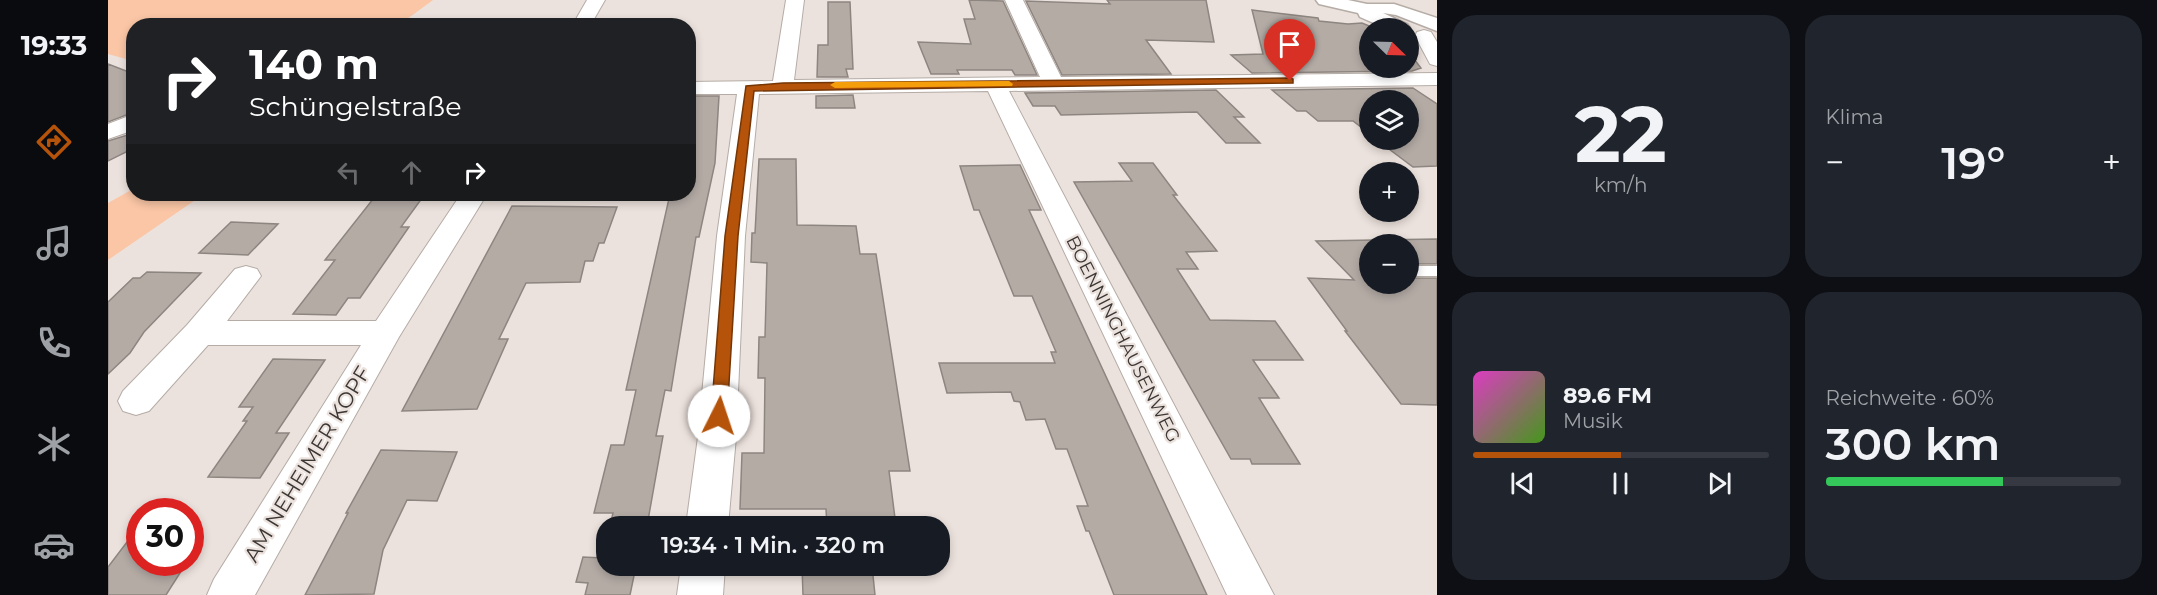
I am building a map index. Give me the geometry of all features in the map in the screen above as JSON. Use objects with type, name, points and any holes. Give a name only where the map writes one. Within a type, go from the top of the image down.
[{"type":"street","points":[[586,18],[596,0]]},
{"type":"street","points":[[783,86],[795,0]]},
{"type":"street","points":[[1014,0],[1053,83]]},
{"type":"street","points":[[1325,0],[1367,10],[1379,8],[1397,13],[1427,33],[1437,60]]},
{"type":"street","points":[[696,88],[1437,79]]},
{"type":"street","name":"BOENNINGHAUSENWEG","points":[[995,84],[1251,595]]},
{"type":"street","points":[[708,516],[717,437],[731,236],[749,88]]},
{"type":"street","points":[[108,132],[126,124]]},
{"type":"street","name":"AM NEHEIMER KOPF","points":[[230,595],[385,333],[470,201]]},
{"type":"street","points":[[136,401],[199,333],[246,276]]},
{"type":"street","points":[[199,333],[385,333]]},
{"type":"street","points":[[700,595],[702,576]]},
{"type":"lane","points":[[1419,271],[1437,271]]},
{"type":"shaded area","points":[[108,0],[433,0],[409,18],[126,18],[126,59],[108,54]]},
{"type":"shaded area","points":[[126,193],[126,201],[194,201],[108,260],[108,203]]},
{"type":"building","points":[[969,0],[1003,1],[1037,75],[1015,75],[1012,70],[957,70],[959,74],[931,74],[918,42],[971,44],[964,19],[975,19]]},
{"type":"building","points":[[1107,0],[1206,0],[1214,42],[1146,40],[1171,74],[1062,75],[1026,1],[1110,4]]},
{"type":"building","points":[[828,2],[850,2],[853,69],[846,69],[848,77],[817,77],[818,45],[828,45]]},
{"type":"building","points":[[1252,10],[1318,18],[1319,21],[1359,23],[1359,72],[1252,73],[1231,55],[1263,54]]},
{"type":"building","points":[[108,64],[126,71],[126,115],[108,122]]},
{"type":"building","points":[[1413,88],[1416,90],[1359,90],[1359,126],[1353,121],[1318,121],[1306,111],[1297,111],[1272,90]]},
{"type":"building","points":[[1216,90],[1244,117],[1234,117],[1260,143],[1226,143],[1197,112],[1061,115],[1055,106],[1033,106],[1025,93]]},
{"type":"building","points":[[1419,92],[1437,104],[1437,166],[1419,167],[1419,162],[1406,162],[1390,150],[1419,150]]},
{"type":"building","points":[[853,95],[855,108],[816,108],[816,96]]},
{"type":"building","points":[[696,96],[719,96],[715,163],[699,237],[696,237],[671,391],[665,390],[656,436],[663,436],[649,516],[612,516],[613,513],[594,513],[611,445],[624,445],[636,390],[626,390],[668,201],[696,201]]},
{"type":"building","points":[[126,135],[126,152],[108,161],[108,141]]},
{"type":"building","points":[[759,159],[796,159],[797,225],[856,226],[860,254],[876,254],[910,471],[889,471],[895,516],[826,516],[826,509],[740,509],[742,453],[764,453],[765,378],[758,378],[759,337],[765,337],[767,263],[751,262],[752,233],[755,233]]},
{"type":"building","points":[[1119,163],[1153,163],[1177,195],[1173,195],[1217,251],[1186,252],[1198,269],[1177,269],[1210,320],[1275,321],[1303,360],[1253,360],[1279,398],[1259,398],[1300,464],[1252,464],[1250,459],[1231,459],[1074,182],[1132,181]]},
{"type":"building","points":[[1020,165],[1041,210],[1029,210],[1207,595],[1114,595],[1077,506],[1088,506],[1067,449],[1056,449],[1045,419],[1026,420],[1020,402],[1014,401],[1011,392],[947,393],[939,363],[1055,363],[1051,352],[1056,352],[1032,296],[1014,296],[979,210],[974,210],[960,166]]},
{"type":"building","points":[[371,201],[420,201],[401,227],[409,227],[360,298],[348,298],[336,315],[293,314],[335,260],[325,260]]},
{"type":"building","points":[[512,206],[617,207],[604,243],[599,243],[593,261],[585,261],[580,282],[526,283],[499,339],[508,339],[477,409],[402,411]]},
{"type":"building","points":[[231,222],[278,224],[248,255],[199,253]]},
{"type":"building","points":[[1419,239],[1437,239],[1437,264],[1419,264]]},
{"type":"building","points":[[1359,240],[1359,294],[1419,294],[1419,278],[1437,278],[1437,405],[1401,404],[1345,331],[1347,331],[1308,278],[1354,280],[1316,241]]},
{"type":"building","points":[[147,272],[201,273],[144,332],[130,353],[108,374],[108,302],[133,278],[140,278]]},
{"type":"building","points":[[273,359],[325,360],[276,433],[289,433],[260,478],[208,477],[247,421],[243,421],[253,407],[239,407]]},
{"type":"building","points":[[381,450],[457,452],[437,501],[407,500],[383,550],[374,594],[305,595],[348,513],[346,513]]},
{"type":"building","points":[[126,543],[126,576],[178,576],[166,595],[108,595],[108,567]]},
{"type":"building","points":[[583,557],[596,558],[596,576],[634,576],[630,595],[585,595],[588,583],[576,582]]},
{"type":"building","points":[[802,576],[873,576],[875,595],[803,595]]},
{"type":"slow traffic","points":[[835,85],[1009,84]]},
{"type":"route","points":[[719,416],[731,236],[749,88],[1290,81]]}]
